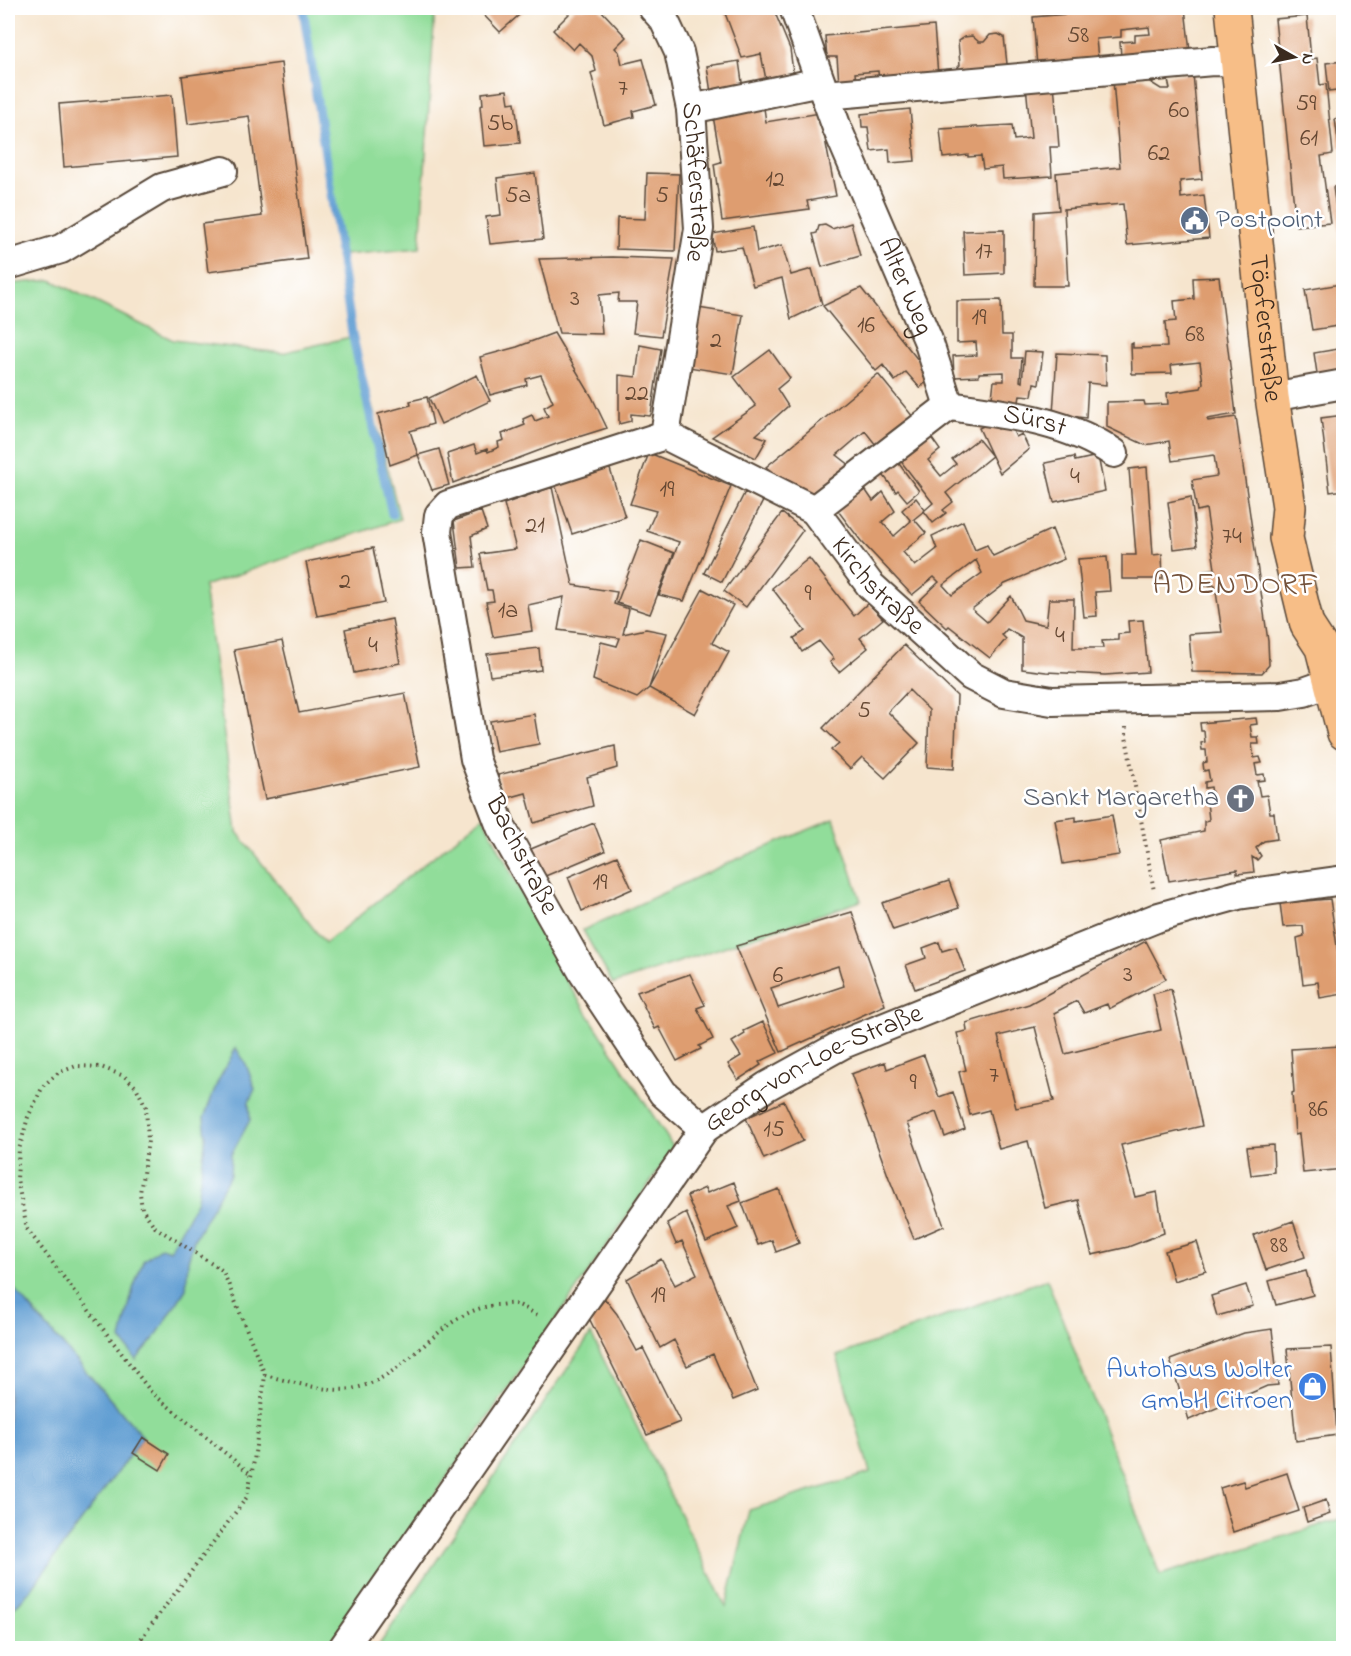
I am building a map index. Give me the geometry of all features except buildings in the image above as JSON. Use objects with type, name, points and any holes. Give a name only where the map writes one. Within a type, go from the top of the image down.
[{"type":"main road","name":"Töpferstraße","points":[[1232,8],[1272,397],[1289,507],[1304,523],[1327,620],[1322,648],[1337,680],[1344,733]]},
{"type":"street","name":"Schäferstraße","points":[[653,8],[664,20],[679,52],[691,109],[699,229],[665,435]]},
{"type":"street","name":"Alter Weg","points":[[794,8],[846,150],[928,340],[949,406]]},
{"type":"street","points":[[691,109],[822,88],[1213,61],[1238,62]]},
{"type":"street","points":[[8,265],[61,249],[162,188],[223,171]]},
{"type":"street","points":[[1272,397],[1344,384]]},
{"type":"street","points":[[814,510],[949,406]]},
{"type":"street","name":"Sürst","points":[[949,406],[1032,418],[1094,439],[1114,453]]},
{"type":"street","name":"Bachstraße","points":[[665,435],[448,505],[438,515],[439,543],[476,759],[501,827],[584,974],[663,1092],[704,1129]]},
{"type":"street","name":"Kirchstraße","points":[[665,435],[814,510],[870,585],[971,676],[1004,693],[1052,701],[1280,696],[1304,692],[1337,680]]},
{"type":"street","name":"Georg-von-Loe-Straße","points":[[343,1648],[704,1129],[767,1086],[843,1044],[1159,917],[1238,895],[1344,880]]},
{"type":"path","points":[[1125,737],[1159,917]]},
{"type":"path","points":[[134,1648],[247,1497],[252,1475],[265,1376],[223,1271],[155,1227],[142,1209],[140,1193],[148,1141],[146,1107],[136,1087],[124,1077],[101,1067],[76,1066],[58,1073],[43,1086],[28,1117],[19,1150],[17,1179],[27,1229],[151,1392],[252,1475]]},
{"type":"path","points":[[265,1376],[310,1386],[350,1390],[381,1379],[417,1354],[451,1322],[486,1306],[514,1304],[565,1328]]},
{"type":"path","points":[[142,1638],[157,1648]]},
{"type":"green space","points":[[304,8],[435,8],[420,248],[344,255]]},
{"type":"green space","points":[[51,280],[173,340],[282,353],[355,336],[400,519],[204,586],[237,832],[325,943],[483,817],[564,977],[674,1148],[329,1648],[8,1648],[8,1614],[29,1592],[143,1437],[8,1282],[8,284]]},
{"type":"green space","points":[[834,819],[861,901],[613,984],[583,930],[728,863]]},
{"type":"green space","points":[[1047,1279],[1160,1575],[1343,1518],[1344,1624],[1339,1648],[377,1648],[591,1334],[726,1607],[749,1510],[870,1473],[837,1356]]},
{"type":"water","points":[[236,1048],[246,1064],[255,1089],[249,1102],[250,1120],[231,1155],[230,1175],[194,1240],[188,1261],[186,1289],[156,1336],[136,1360],[121,1339],[133,1289],[143,1261],[161,1247],[170,1250],[197,1200],[206,1136],[204,1118],[217,1083]]},
{"type":"water","points":[[8,1282],[143,1437],[29,1592],[8,1614]]},
{"type":"waterway","points":[[303,8],[352,333],[392,514]]},
{"type":"place","name":"Postpoint","points":[[1195,220]]},
{"type":"place","name":"Sankt Margaretha","points":[[1240,798]]},
{"type":"place","name":"Autohaus Wolter GmbH Citroen","points":[[1313,1386]]},
{"type":"district","name":"ADENDORF","points":[[1236,586]]}]
